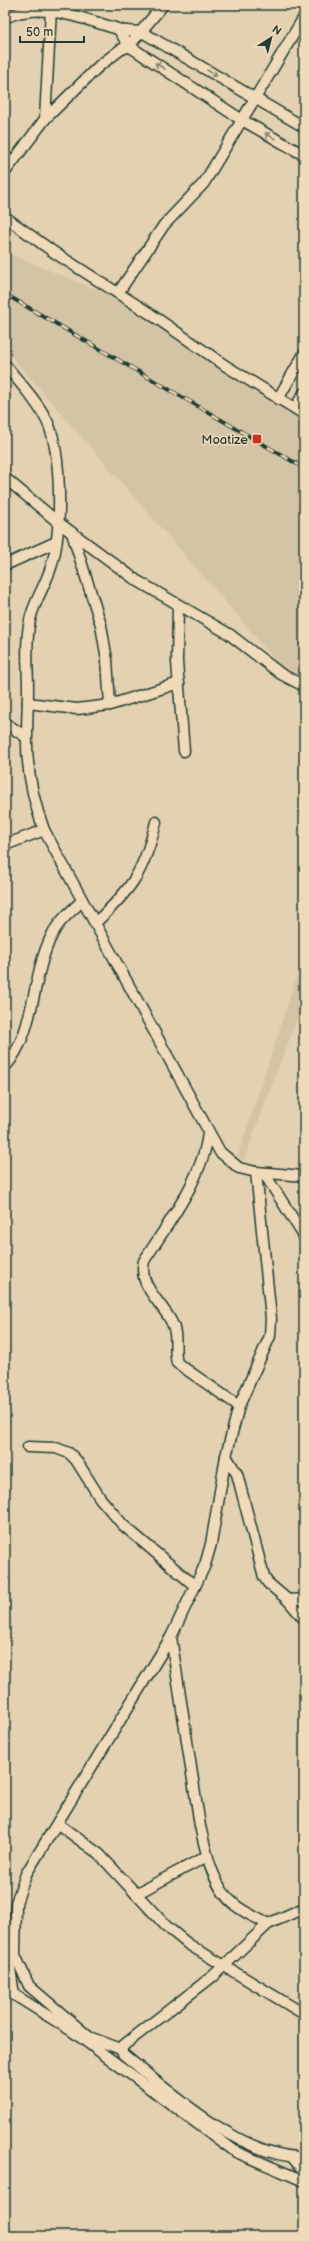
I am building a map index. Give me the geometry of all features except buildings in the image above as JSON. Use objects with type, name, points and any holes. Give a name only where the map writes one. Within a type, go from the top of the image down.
[{"type":"street","points":[[5,172],[45,119],[100,66],[120,50],[130,46],[163,5]]},
{"type":"street","points":[[5,18],[14,13],[50,8],[95,21],[119,30],[142,32],[304,127]]},
{"type":"street","points":[[45,119],[50,8]]},
{"type":"street","points":[[118,293],[164,225],[204,182],[304,17]]},
{"type":"street","points":[[119,30],[130,46],[242,120],[304,155]]},
{"type":"street","points":[[5,217],[55,253],[118,293],[226,366],[304,414]]},
{"type":"street","points":[[278,399],[304,354]]},
{"type":"street","points":[[5,365],[30,395],[48,422],[56,446],[59,523],[52,564],[30,619],[28,639],[28,703],[26,737],[35,807],[44,830],[82,901],[96,923],[220,1152],[239,1168],[260,1172],[304,1176]]},
{"type":"street","points":[[295,408],[304,393]]},
{"type":"street","points":[[5,478],[59,523],[136,580],[178,606],[229,634],[281,674],[304,686]]},
{"type":"street","points":[[72,533],[101,625],[107,660],[110,705]]},
{"type":"street","points":[[5,565],[56,542]]},
{"type":"street","points":[[178,606],[177,662],[184,751]]},
{"type":"street","points":[[28,703],[77,709],[110,705],[179,683]]},
{"type":"street","points":[[5,724],[26,737]]},
{"type":"street","points":[[96,923],[121,899],[136,879],[148,852],[156,822]]},
{"type":"street","points":[[5,845],[44,830]]},
{"type":"street","points":[[5,1067],[20,1044],[28,1019],[37,974],[52,934],[82,901]]},
{"type":"street","points":[[208,1132],[207,1148],[194,1179],[144,1261],[142,1272],[146,1283],[171,1321],[176,1335],[177,1363],[239,1406]]},
{"type":"street","points":[[260,1172],[304,1236]]},
{"type":"street","points":[[260,1172],[271,1318],[270,1336],[239,1406],[226,1456],[212,1544],[195,1586],[171,1637],[58,1824],[26,1874],[16,1903],[15,1955],[29,1986],[89,2036],[122,2050],[123,2054],[182,2103],[244,2142],[292,2157],[304,2157]]},
{"type":"street","points":[[28,1446],[56,1448],[68,1453],[76,1460],[100,1498],[123,1525],[195,1586]]},
{"type":"street","points":[[226,1456],[237,1474],[264,1577],[268,1584],[288,1600],[304,1619]]},
{"type":"street","points":[[288,1600],[304,1599]]},
{"type":"street","points":[[171,1637],[200,1826],[207,1856],[221,1889],[228,1899],[235,1906],[268,1924]]},
{"type":"street","points":[[58,1824],[99,1854],[166,1926],[188,1944],[222,1967],[304,2014]]},
{"type":"street","points":[[136,1894],[207,1856]]},
{"type":"street","points":[[122,2050],[124,2045],[222,1967],[268,1924],[304,1908]]},
{"type":"street","points":[[5,1934],[14,1995]]},
{"type":"street","points":[[5,1989],[72,2031],[236,2152],[304,2181]]},
{"type":"street","points":[[292,2157],[304,2171]]},
{"type":"shaded area","points":[[5,252],[107,294],[303,415],[304,413],[304,698],[255,636],[5,349]]},
{"type":"shaded area","points":[[304,954],[304,1001],[243,1162],[238,1155]]},
{"type":"railway","points":[[5,294],[304,468]]},
{"type":"place","name":"Moatize","points":[[257,439]]}]
